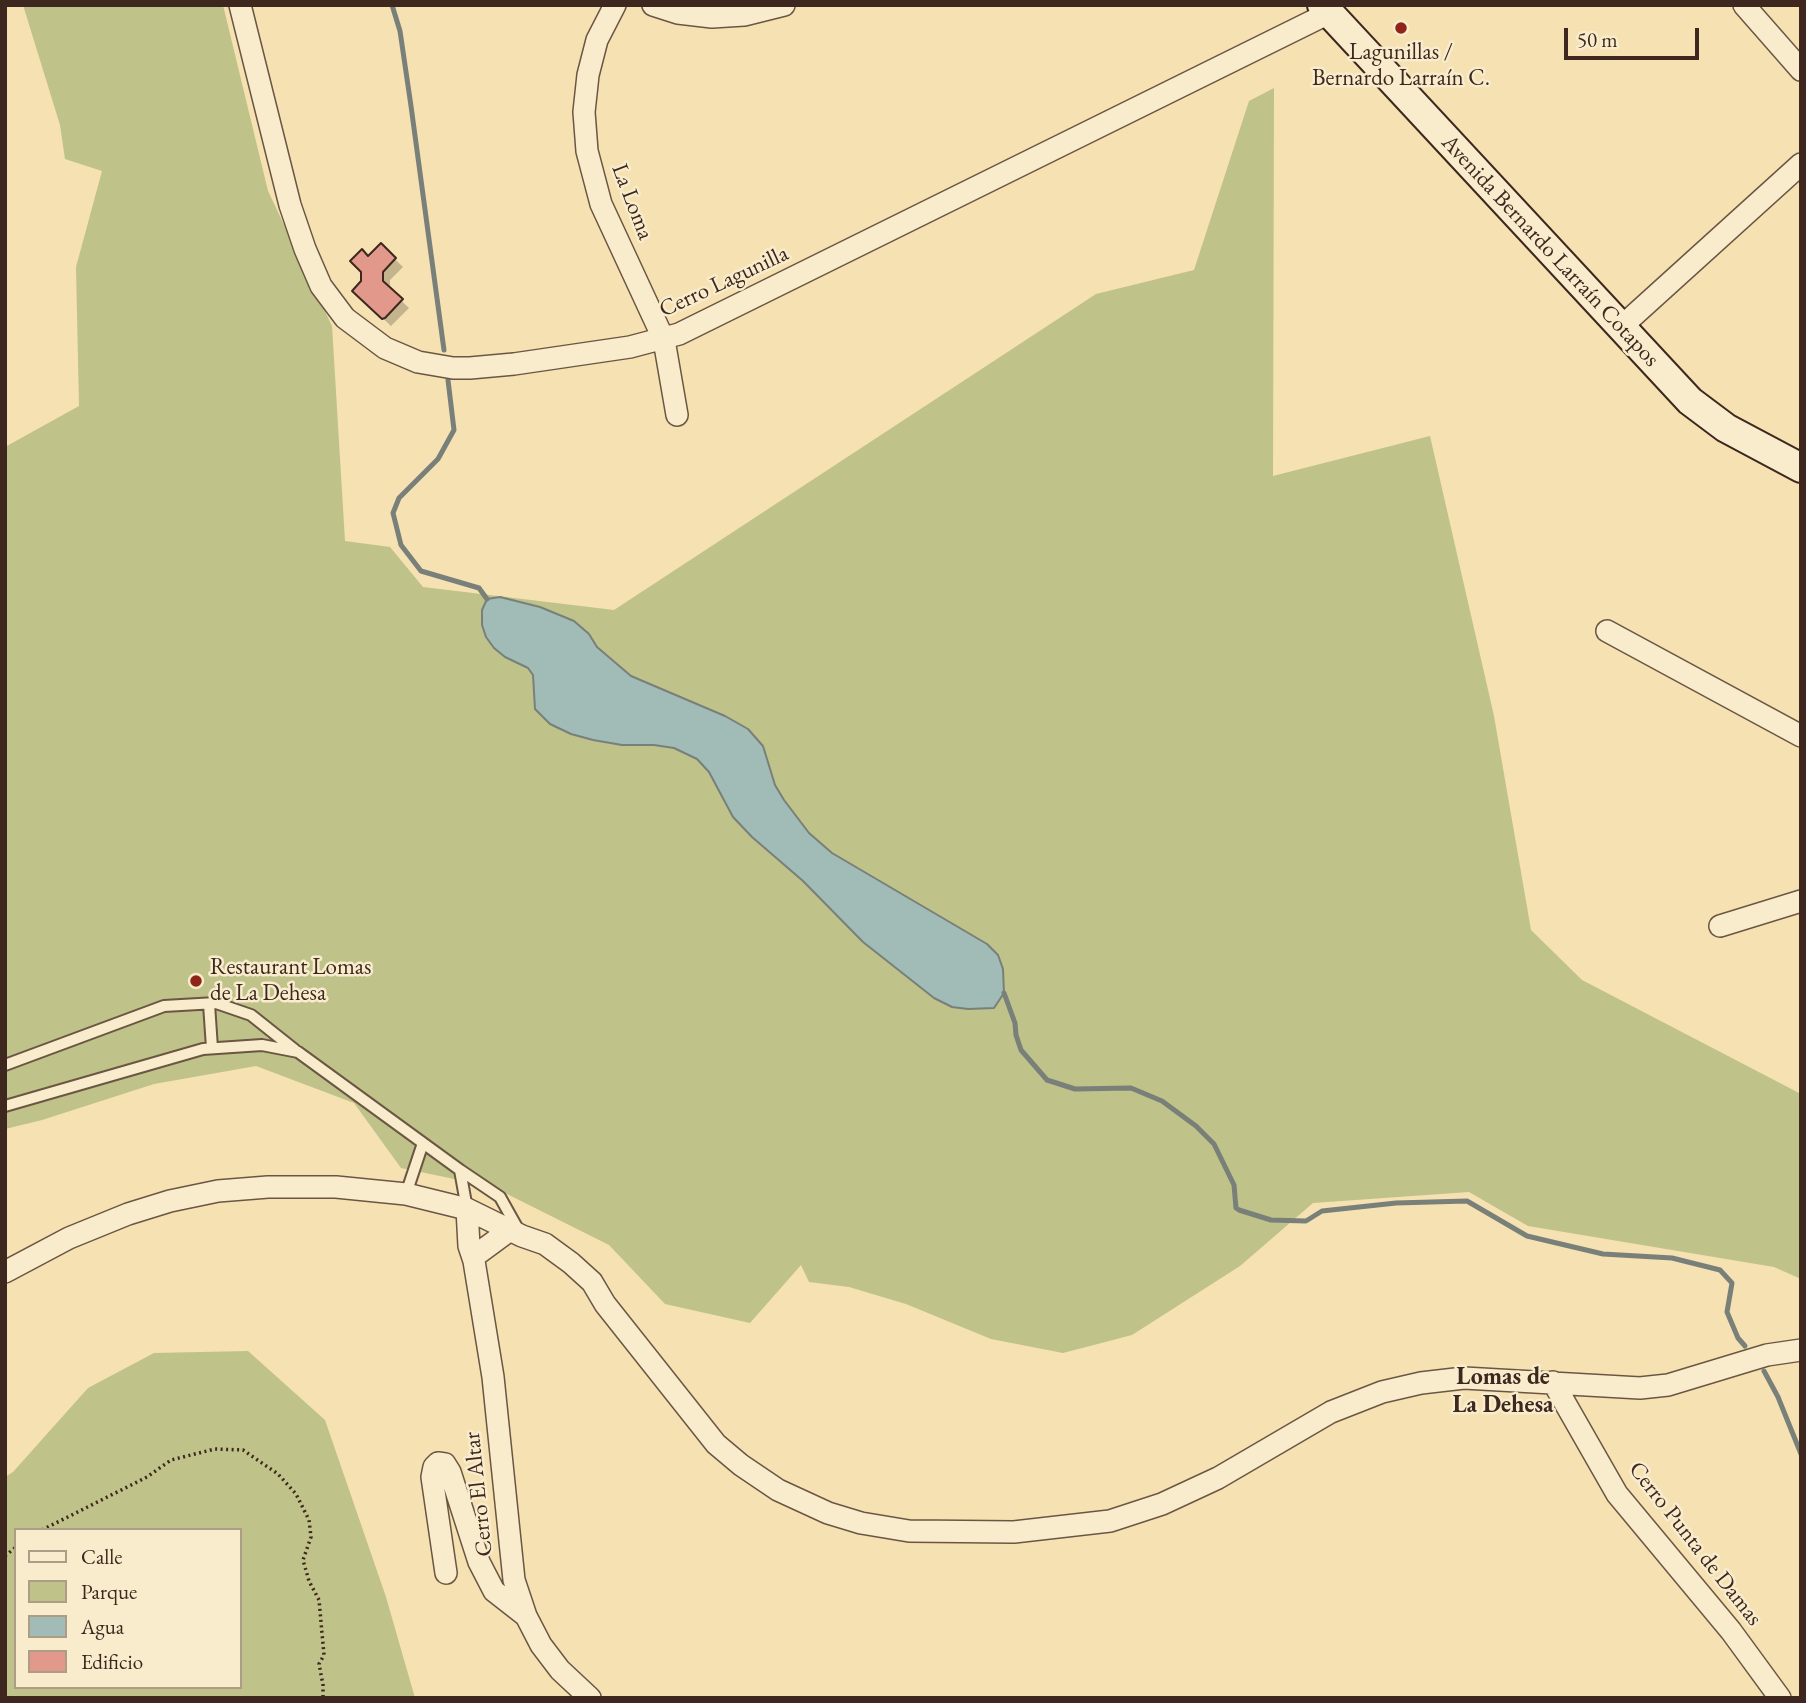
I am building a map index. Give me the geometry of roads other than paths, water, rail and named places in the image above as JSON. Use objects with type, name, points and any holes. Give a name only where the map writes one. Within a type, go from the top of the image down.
[{"type":"main road","name":"Avenida Bernardo Larraín Cotapos","points":[[1326,9],[1681,392],[1710,417],[1801,468]]},
{"type":"street","name":"Cerro Lagunilla","points":[[240,5],[278,160],[305,249],[327,294],[345,318],[385,348],[418,362],[453,368],[514,364],[630,347],[664,340],[696,327],[1326,9]]},
{"type":"street","name":"La Loma","points":[[615,5],[597,40],[587,75],[584,112],[587,151],[601,204],[664,340],[677,415]]},
{"type":"street","points":[[653,5],[678,13],[712,17],[744,15],[784,5]]},
{"type":"street","points":[[1744,5],[1801,70]]},
{"type":"street","points":[[1621,327],[1801,164]]},
{"type":"street","points":[[1608,631],[1801,736]]},
{"type":"street","points":[[1720,926],[1801,901]]},
{"type":"street","points":[[5,1272],[108,1221],[170,1201],[206,1193],[268,1187],[337,1187],[406,1194],[467,1209],[545,1244],[592,1282],[605,1304],[716,1444],[741,1465],[778,1490],[828,1513],[861,1523],[909,1531],[1014,1532],[1110,1521],[1162,1504],[1207,1483],[1331,1412],[1382,1392],[1421,1383],[1464,1378],[1640,1388],[1668,1385],[1767,1355],[1801,1350]]},
{"type":"street","name":"Cerro El Altar","points":[[467,1209],[469,1246],[474,1261],[494,1390],[514,1580],[526,1616],[541,1645],[560,1670],[590,1698]]},
{"type":"street","points":[[474,1261],[476,1255],[516,1233]]},
{"type":"street","name":"Cerro Punta de Damas","points":[[1553,1382],[1617,1494],[1731,1631],[1780,1698]]},
{"type":"street","points":[[446,1573],[432,1478],[434,1467],[438,1463],[445,1464],[450,1472],[479,1562],[494,1591],[526,1616]]},
{"type":"lane","points":[[209,1003],[212,1048]]},
{"type":"lane","points":[[5,1065],[164,1006],[216,1003],[251,1015],[300,1054],[500,1197],[516,1233]]},
{"type":"lane","points":[[5,1105],[203,1049],[262,1045],[300,1054]]},
{"type":"lane","points":[[406,1194],[423,1143]]},
{"type":"lane","points":[[460,1170],[467,1209]]},
{"type":"water","points":[[500,597],[540,607],[574,621],[589,634],[597,647],[631,676],[725,716],[748,729],[763,746],[775,785],[809,833],[832,853],[987,944],[998,955],[1003,969],[1004,993],[994,1008],[952,1007],[934,998],[863,942],[803,881],[733,817],[709,772],[697,759],[674,748],[622,745],[593,740],[550,724],[535,709],[533,675],[528,668],[505,657],[486,637],[482,625],[482,610],[487,599]]},
{"type":"waterway","points":[[392,5],[400,31],[444,350]]},
{"type":"waterway","points":[[448,380],[454,430],[438,459],[399,498],[393,513],[401,545],[421,571],[479,588],[487,599]]},
{"type":"waterway","points":[[1004,993],[1021,1050],[1047,1080],[1075,1089],[1131,1088],[1162,1101],[1196,1126],[1214,1144],[1234,1185],[1236,1208],[1239,1210],[1271,1220],[1306,1221],[1322,1211],[1396,1203],[1467,1201],[1527,1236],[1603,1254],[1672,1258],[1720,1270],[1732,1283],[1727,1312],[1738,1338],[1745,1346]]},
{"type":"waterway","points":[[1764,1371],[1778,1397],[1801,1454]]},
{"type":"place","name":"Lagunillas / Bernardo Larraín C.","points":[[1401,28]]},
{"type":"place","name":"Restaurant Lomas de La Dehesa","points":[[196,981]]},
{"type":"district","name":"Lomas de La Dehesa","points":[[1503,1391]]}]
